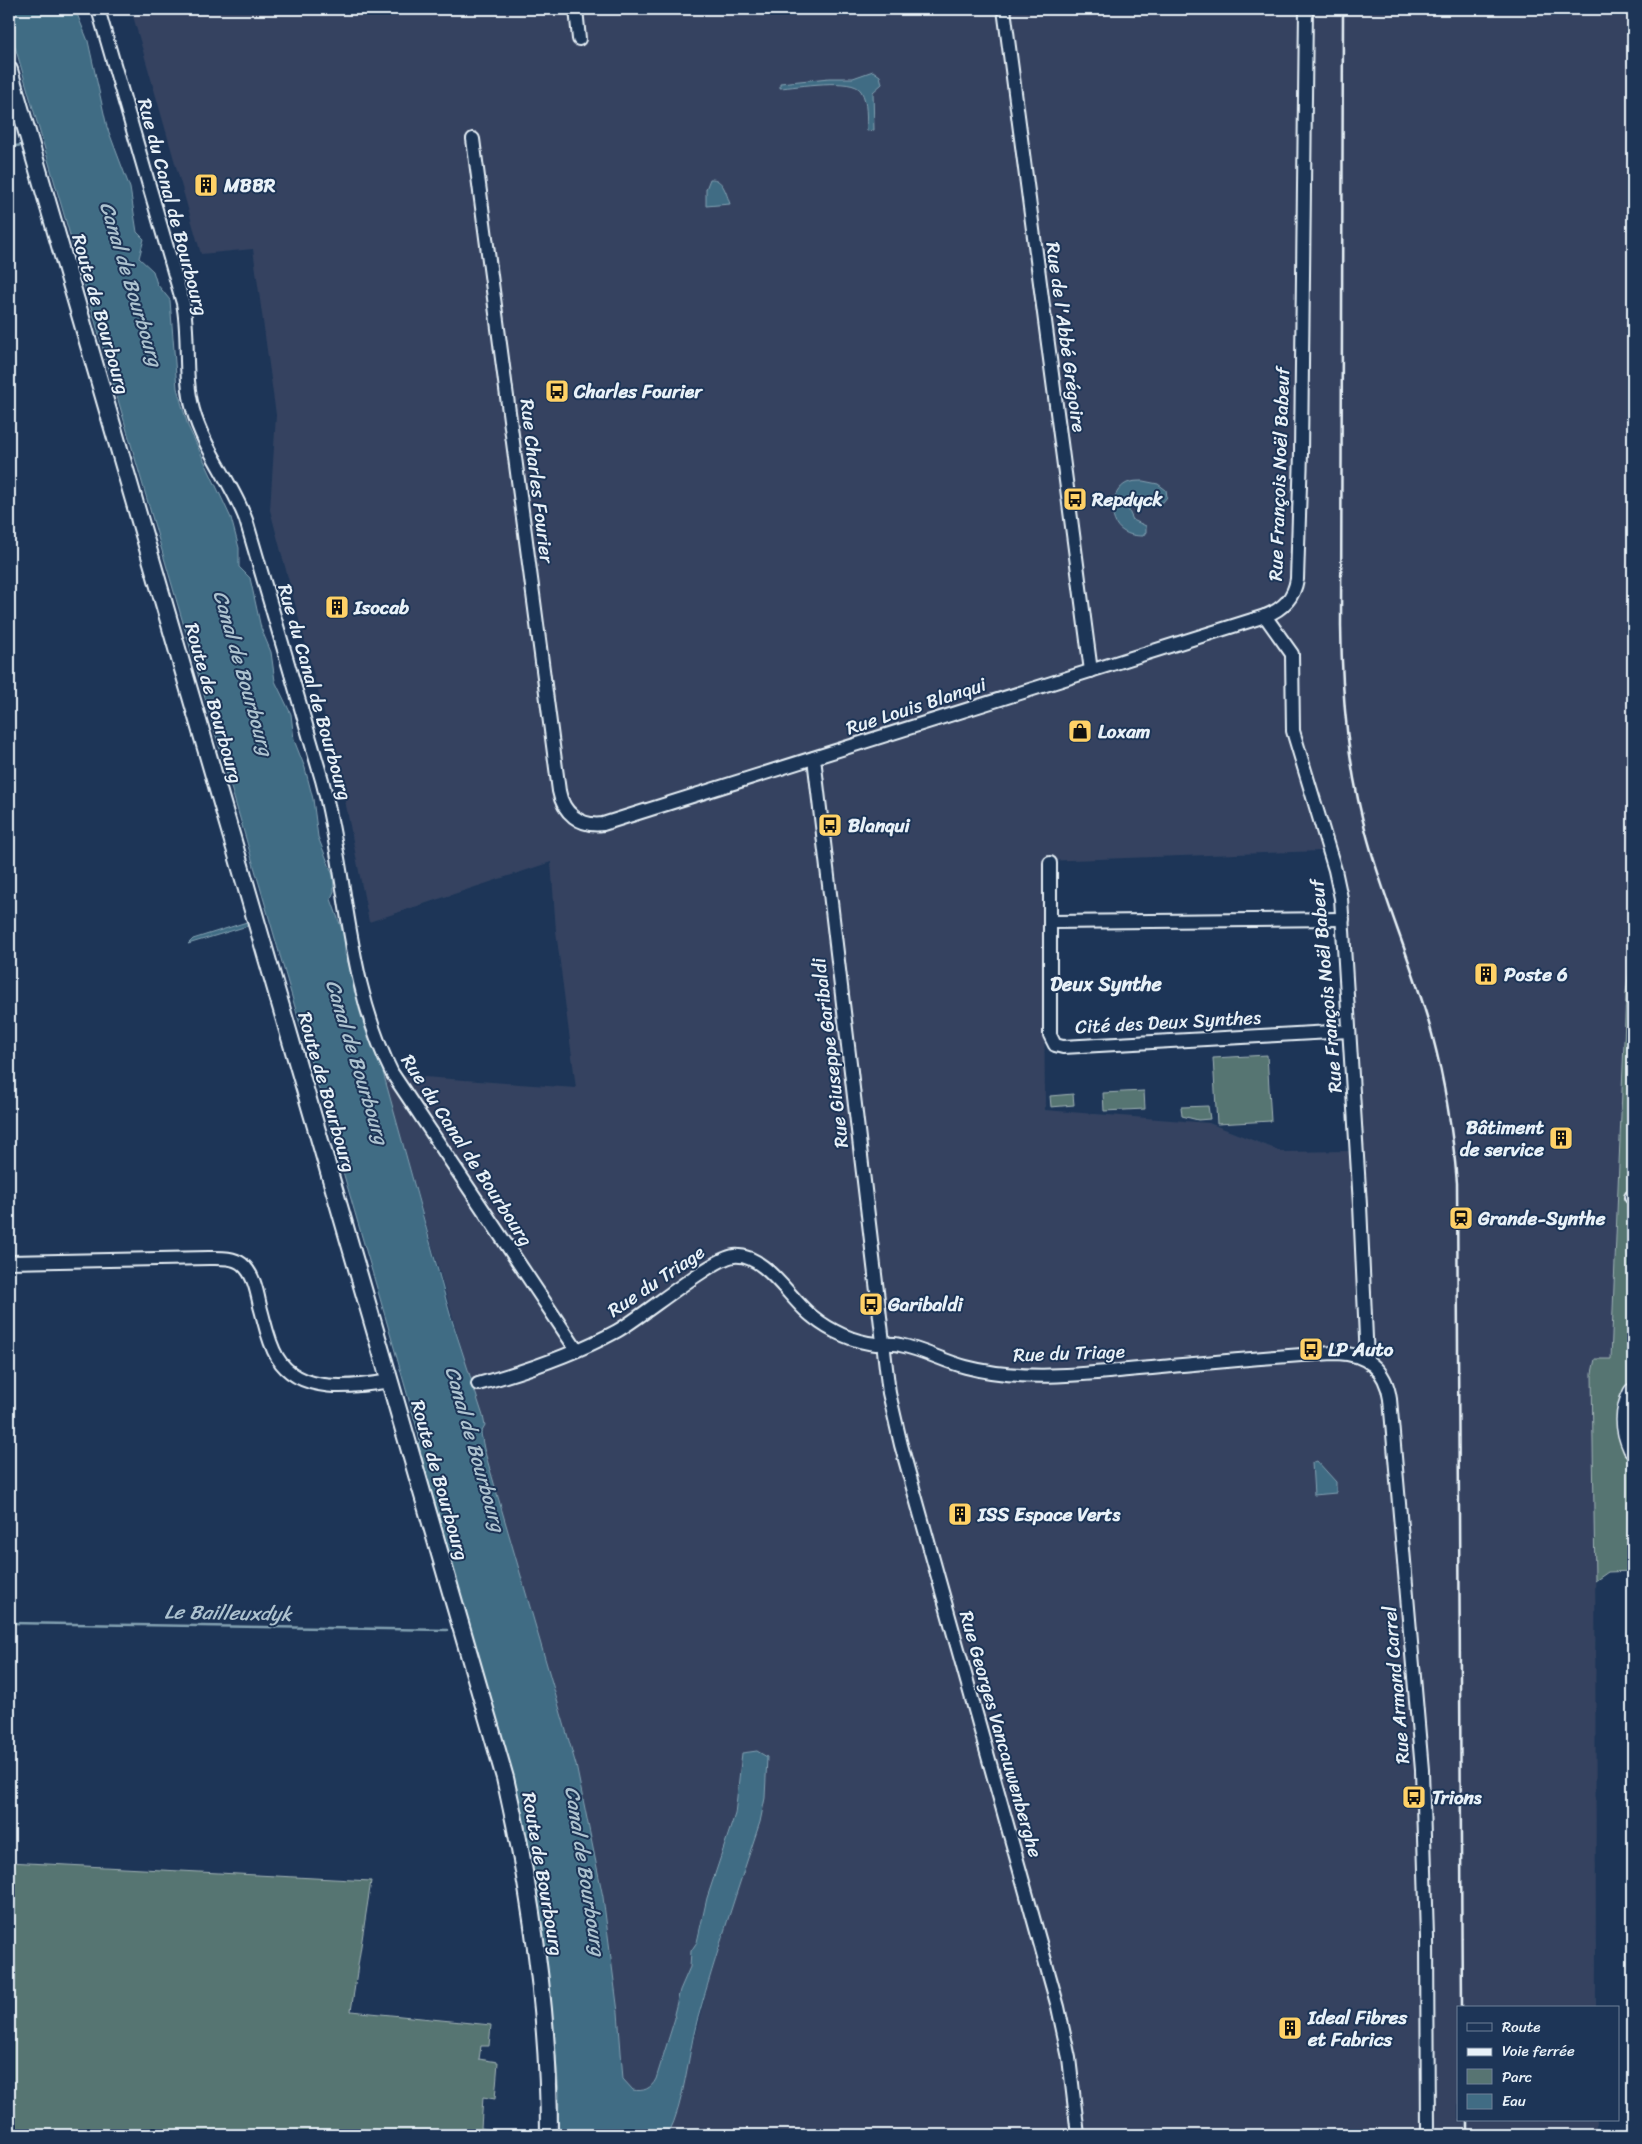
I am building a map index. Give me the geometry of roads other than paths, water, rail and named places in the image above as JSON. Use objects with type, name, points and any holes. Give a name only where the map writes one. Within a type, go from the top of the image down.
[{"type":"highway","points":[[1633,1393],[1626,1421],[1633,1448]]},
{"type":"main road","name":"Route de Bourbourg","points":[[9,70],[490,1725],[514,1816],[538,1958],[546,2044],[549,2135]]},
{"type":"street","name":"Rue du Canal de Bourbourg","points":[[98,9],[183,303],[186,326],[187,378],[194,412],[206,443],[236,495],[246,520],[322,780],[334,832],[353,950],[373,1027],[392,1073],[576,1349]]},
{"type":"street","points":[[576,9],[579,39]]},
{"type":"street","name":"Rue de l'Abbé Grégoire","points":[[1004,9],[1090,671]]},
{"type":"street","name":"Rue François Noël Babeuf","points":[[1306,9],[1301,454],[1297,573],[1295,589],[1287,602],[1265,616],[1292,654],[1293,731],[1337,877],[1343,919],[1367,1360]]},
{"type":"street","name":"Rue Charles Fourier","points":[[473,139],[557,784],[564,807],[578,820]]},
{"type":"street","name":"Rue Louis Blanqui","points":[[578,820],[593,824],[608,823],[1265,616]]},
{"type":"street","name":"Rue Giuseppe Garibaldi","points":[[814,758],[883,1344]]},
{"type":"street","name":"Cité des Deux Synthes","points":[[1050,863],[1050,1035],[1052,1044],[1057,1047],[1349,1031]]},
{"type":"street","points":[[1050,922],[1343,919]]},
{"type":"street","name":"Rue du Triage","points":[[478,1384],[534,1369],[619,1330],[717,1263],[736,1256],[746,1257],[762,1266],[799,1305],[820,1322],[852,1338],[883,1344],[898,1344],[978,1370],[1023,1376],[1070,1375],[1330,1353],[1348,1354],[1367,1360]]},
{"type":"street","points":[[9,1262],[209,1258],[235,1260],[242,1264],[251,1276],[271,1345],[277,1358],[288,1371],[306,1381],[321,1384],[348,1385],[390,1381]]},
{"type":"street","name":"Rue Georges Vancauwenberghe","points":[[883,1344],[889,1393],[902,1445],[1064,2031],[1072,2078],[1078,2135]]},
{"type":"street","name":"Rue Armand Carrel","points":[[1367,1360],[1381,1372],[1390,1399],[1418,1719],[1427,1929],[1428,2135]]},
{"type":"water","name":"Canal de Bourbourg","points":[[9,9],[75,9],[88,41],[107,127],[130,188],[137,232],[144,239],[139,258],[153,271],[157,284],[170,300],[177,388],[188,426],[231,518],[239,548],[239,567],[250,578],[261,628],[271,652],[275,681],[291,714],[294,740],[305,768],[313,799],[318,837],[333,875],[334,891],[331,899],[345,938],[345,954],[351,971],[354,991],[359,999],[359,1009],[369,1041],[376,1047],[450,1314],[483,1416],[485,1426],[481,1433],[484,1449],[576,1765],[603,1897],[618,2012],[623,2079],[633,2090],[640,2091],[646,2089],[656,2079],[675,2018],[674,2014],[680,1990],[690,1967],[691,1951],[697,1942],[707,1898],[735,1814],[742,1753],[757,1751],[767,1757],[765,1798],[760,1822],[704,1996],[682,2094],[668,2135],[558,2135],[559,2093],[550,1988],[531,1862],[513,1778],[427,1476],[418,1443],[420,1442],[418,1432],[381,1302],[9,26]]},
{"type":"water","points":[[873,71],[880,76],[882,84],[873,92],[874,130],[867,131],[865,100],[861,91],[856,87],[847,84],[836,84],[780,88],[780,83],[829,78],[853,78]]},
{"type":"water","points":[[710,179],[714,179],[721,184],[730,204],[706,206],[706,189]]},
{"type":"water","points":[[1143,481],[1158,484],[1166,490],[1167,497],[1163,502],[1157,503],[1141,496],[1132,500],[1129,511],[1133,520],[1146,526],[1146,532],[1143,536],[1125,532],[1118,526],[1114,520],[1113,506],[1114,499],[1121,487],[1129,482]]},
{"type":"water","points":[[253,920],[254,924],[188,944],[193,939]]},
{"type":"water","points":[[1317,1461],[1336,1482],[1336,1493],[1314,1495],[1312,1463]]},
{"type":"waterway","points":[[9,147],[22,145]]},
{"type":"waterway","name":"Le Bailleuxdyk","points":[[9,1623],[447,1630]]},
{"type":"railway","points":[[1343,9],[1341,626],[1347,734],[1355,787],[1368,840],[1425,1009],[1437,1052],[1448,1108],[1457,1183],[1462,2006]]},
{"type":"railway","points":[[1467,2122],[1467,2135]]},
{"type":"place","name":"MBBR","points":[[206,185]]},
{"type":"place","name":"Charles Fourier","points":[[557,391]]},
{"type":"place","name":"Repdyck","points":[[1075,499]]},
{"type":"place","name":"Isocab","points":[[337,607]]},
{"type":"place","name":"Loxam","points":[[1080,731]]},
{"type":"place","name":"Blanqui","points":[[830,825]]},
{"type":"place","name":"Poste 6","points":[[1486,974]]},
{"type":"place","name":"Bâtiment de service","points":[[1561,1138]]},
{"type":"place","name":"Grande-Synthe","points":[[1461,1218]]},
{"type":"place","name":"Garibaldi","points":[[871,1304]]},
{"type":"place","name":"LP Auto","points":[[1311,1349]]},
{"type":"place","name":"ISS Espace Verts","points":[[960,1514]]},
{"type":"place","name":"Trions","points":[[1414,1797]]},
{"type":"place","name":"Ideal Fibres et Fabrics","points":[[1290,2028]]},
{"type":"district","name":"Deux Synthe","points":[[1106,984]]}]
